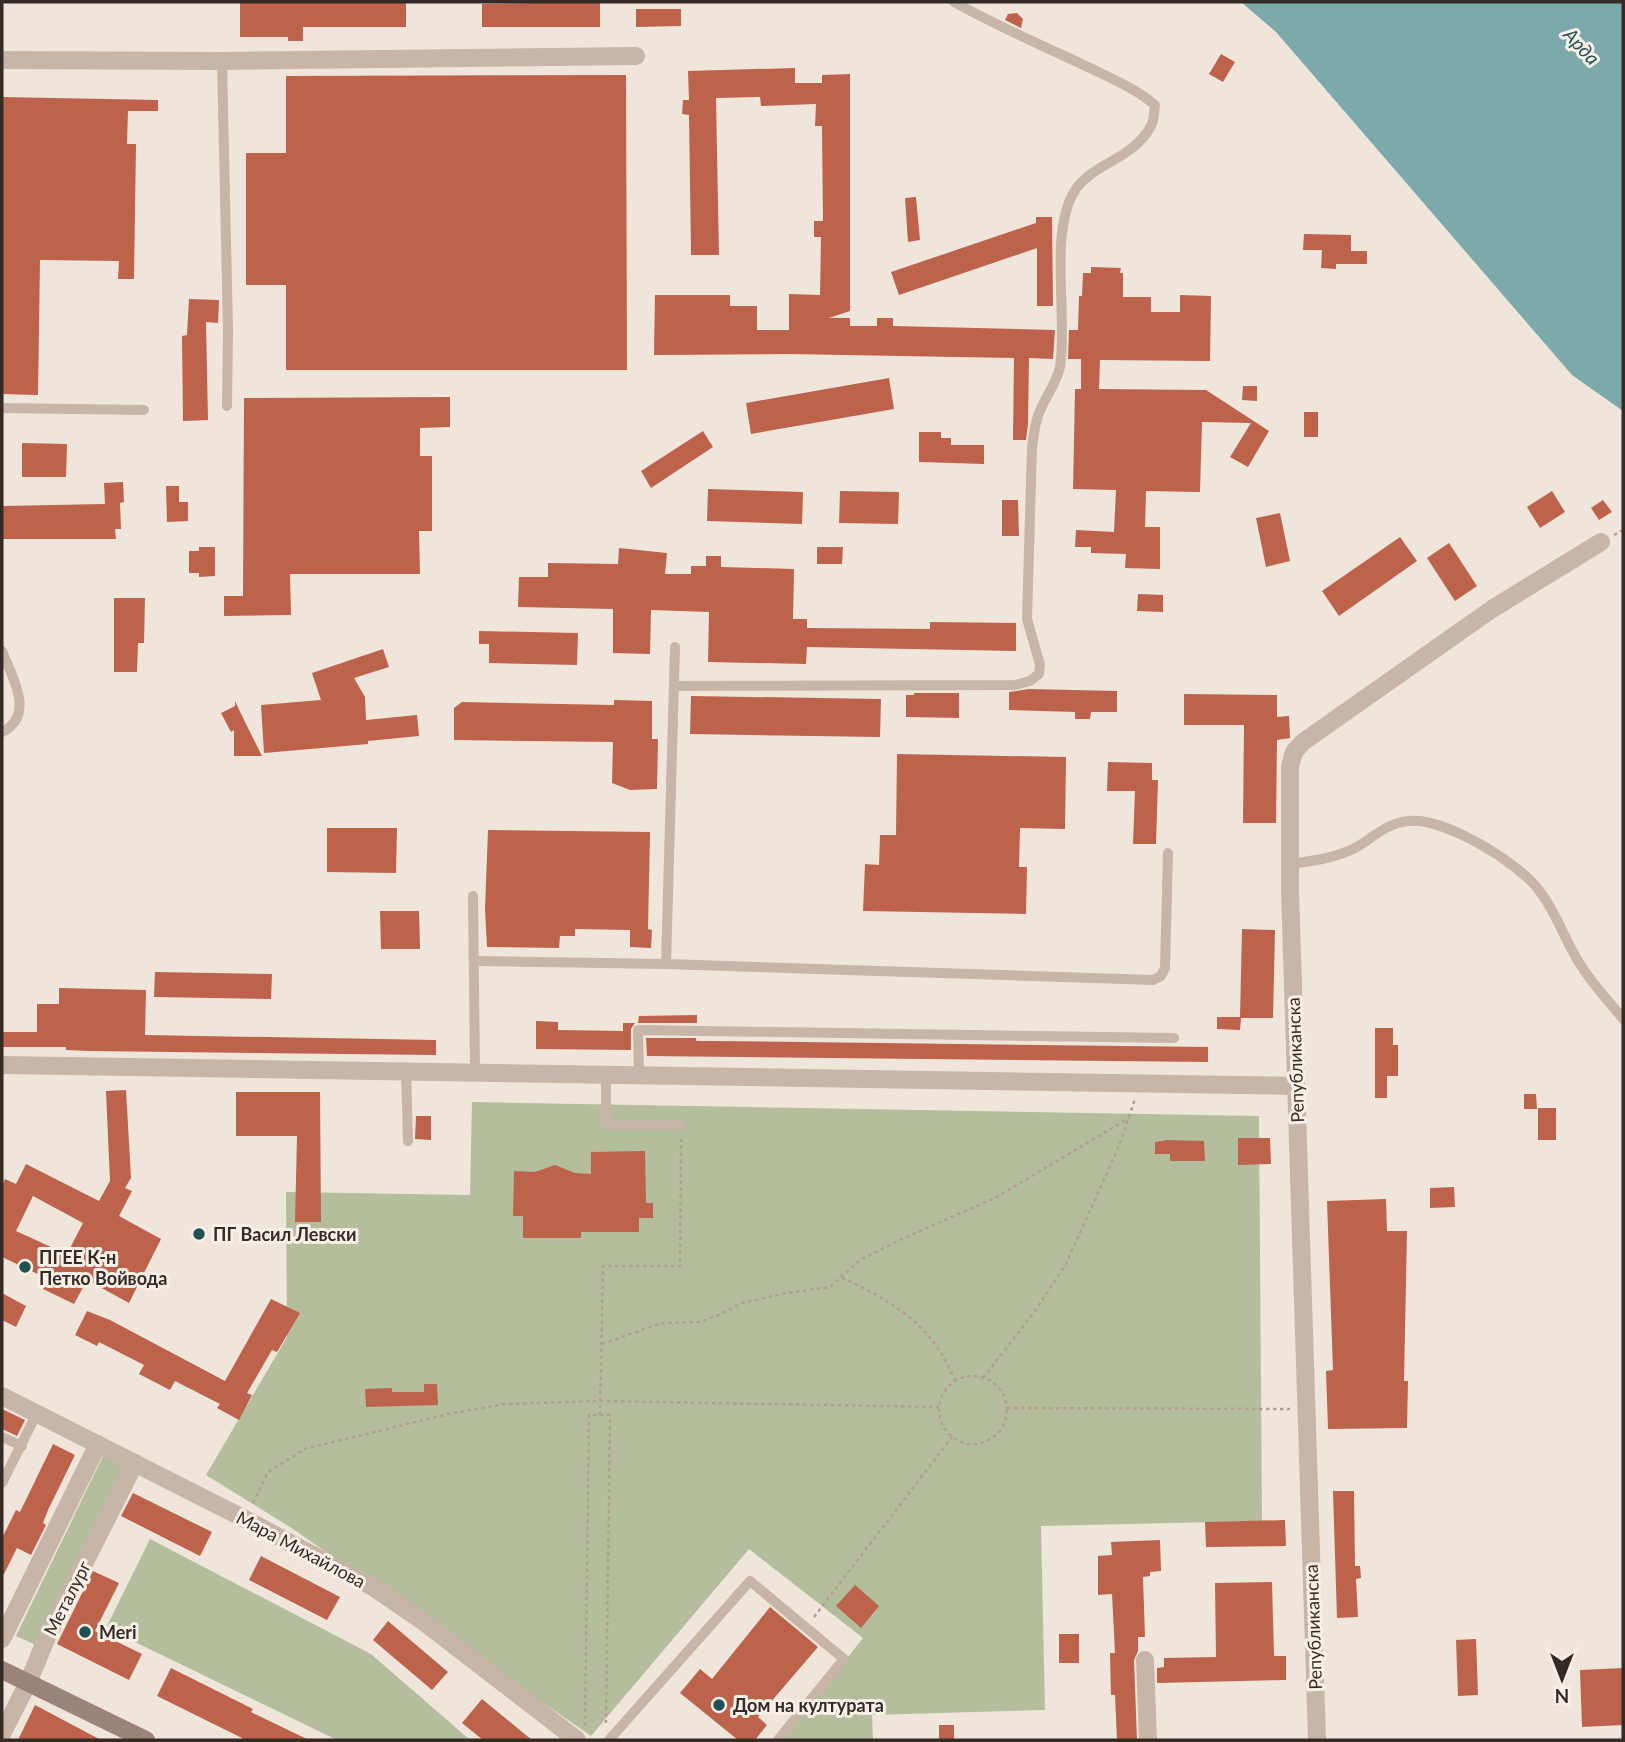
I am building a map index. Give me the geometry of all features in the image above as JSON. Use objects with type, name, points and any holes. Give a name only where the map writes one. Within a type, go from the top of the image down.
[{"type":"main road","points":[[2,1670],[146,1740]]},
{"type":"street","points":[[2,60],[222,61],[636,56]]},
{"type":"street","name":"Републиканска","points":[[1317,1740],[1296,1086],[1290,766],[1294,752],[1303,742],[1492,609],[1601,542]]},
{"type":"street","points":[[2,1065],[1296,1086]]},
{"type":"street","name":"Мара Михайлова","points":[[2,1396],[373,1587],[581,1733]]},
{"type":"street","points":[[2,1639],[98,1444]]},
{"type":"street","name":"Металург","points":[[2,1734],[28,1683],[47,1637],[135,1463]]},
{"type":"street","points":[[1145,1660],[1148,1740]]},
{"type":"lane","points":[[674,687],[1015,685],[1030,681],[1039,674],[1041,665],[1027,619],[1032,448],[1035,424],[1059,370],[1062,329],[1061,252],[1066,215],[1074,192],[1088,176],[1131,151],[1152,125],[1155,106],[1142,93],[992,24],[954,2]]},
{"type":"lane","points":[[222,61],[228,330],[227,406]]},
{"type":"lane","points":[[2,408],[144,410]]},
{"type":"lane","points":[[666,964],[675,646]]},
{"type":"lane","points":[[2,651],[20,699],[20,715],[2,732]]},
{"type":"lane","points":[[1290,864],[1329,858],[1356,847],[1391,824],[1412,820],[1439,824],[1475,842],[1520,871],[1539,890],[1581,966],[1623,1019]]},
{"type":"lane","points":[[474,961],[666,964],[1153,980],[1161,976],[1165,968],[1168,853]]},
{"type":"lane","points":[[473,896],[475,1072]]},
{"type":"lane","points":[[639,1074],[638,1030],[1174,1038]]},
{"type":"lane","points":[[406,1071],[408,1141]]},
{"type":"lane","points":[[606,1074],[606,1125],[681,1125]]},
{"type":"lane","points":[[2,1483],[36,1415]]},
{"type":"lane","points":[[2,1437],[22,1446]]},
{"type":"lane","points":[[609,1740],[750,1581],[844,1659],[778,1740]]},
{"type":"path","points":[[983,1378],[1035,1311],[1066,1264],[1119,1146],[1141,1083]]},
{"type":"path","points":[[602,1344],[661,1323],[700,1322],[742,1303],[830,1287],[860,1261],[902,1239],[995,1198],[1129,1118]]},
{"type":"path","points":[[600,1415],[603,1266],[680,1266],[681,1125]]},
{"type":"path","points":[[842,1278],[867,1289],[905,1313],[937,1347],[956,1381]]},
{"type":"path","points":[[968,1376],[983,1378],[998,1387],[1007,1408],[1006,1418],[1001,1428],[984,1442],[962,1442],[952,1437],[944,1428],[939,1406],[942,1395],[956,1381],[968,1376]]},
{"type":"path","points":[[245,1519],[268,1472],[305,1449],[435,1417],[505,1404],[601,1401],[939,1406]]},
{"type":"path","points":[[1007,1408],[1305,1409]]},
{"type":"path","points":[[581,1733],[589,1415],[610,1415],[606,1727]]},
{"type":"path","points":[[807,1626],[952,1437]]},
{"type":"green space","points":[[472,1102],[1259,1116],[1262,1521],[1041,1526],[1045,1710],[872,1715],[873,1740],[782,1740],[863,1638],[749,1549],[591,1736],[293,1529],[206,1475],[287,1337],[286,1192],[470,1195]]},
{"type":"green space","points":[[104,1454],[126,1464],[38,1646],[16,1636]]},
{"type":"green space","points":[[150,1539],[371,1654],[470,1740],[337,1740],[106,1628]]},
{"type":"water","name":"Арда","points":[[1241,2],[1623,2],[1623,411],[1572,375],[1276,32]]},
{"type":"building","points":[[240,2],[406,2],[406,27],[303,27],[303,41],[288,41],[288,37],[240,37]]},
{"type":"building","points":[[600,2],[600,27],[482,27],[482,4]]},
{"type":"building","points":[[636,9],[681,9],[681,26],[636,27]]},
{"type":"building","points":[[1017,13],[1023,19],[1021,28],[1005,20],[1008,14]]},
{"type":"building","points":[[1221,54],[1235,62],[1223,82],[1209,74]]},
{"type":"building","points":[[795,68],[795,83],[822,83],[822,75],[850,74],[850,311],[829,318],[850,318],[850,326],[877,326],[877,318],[893,318],[893,326],[1055,330],[1053,359],[1029,358],[1026,440],[1013,440],[1014,358],[788,354],[654,355],[655,295],[730,295],[730,306],[757,306],[757,330],[789,330],[789,294],[820,295],[821,237],[814,237],[814,221],[823,221],[822,126],[815,126],[816,104],[761,106],[760,97],[716,98],[719,255],[691,255],[689,115],[682,114],[683,100],[689,100],[688,71]]},
{"type":"building","points":[[626,75],[627,370],[286,370],[286,285],[246,285],[246,153],[286,153],[286,76]]},
{"type":"building","points":[[2,97],[158,100],[158,111],[128,111],[127,144],[136,144],[134,279],[118,279],[119,261],[40,260],[38,395],[2,394]]},
{"type":"building","points":[[916,197],[920,240],[908,242],[905,198]]},
{"type":"building","points":[[1036,217],[1052,217],[1053,306],[1037,306],[1037,248],[899,295],[891,272],[1036,223]]},
{"type":"building","points":[[1304,234],[1351,235],[1351,251],[1367,251],[1367,264],[1336,264],[1336,269],[1321,268],[1322,250],[1303,250]]},
{"type":"building","points":[[1091,267],[1121,268],[1123,297],[1151,297],[1151,312],[1180,312],[1180,295],[1211,296],[1210,361],[1100,360],[1099,389],[1206,390],[1269,431],[1248,467],[1230,457],[1251,423],[1202,422],[1200,492],[1146,491],[1145,527],[1160,527],[1160,569],[1125,568],[1126,554],[1091,553],[1091,547],[1075,547],[1076,530],[1114,532],[1116,490],[1073,489],[1075,389],[1081,389],[1081,359],[1068,359],[1069,330],[1078,330],[1083,273],[1091,273]]},
{"type":"building","points":[[189,299],[219,300],[218,323],[206,322],[208,420],[183,421],[182,336],[187,335]]},
{"type":"building","points":[[889,378],[894,409],[751,434],[746,403]]},
{"type":"building","points":[[1243,386],[1257,386],[1257,401],[1242,400]]},
{"type":"building","points":[[450,397],[450,427],[420,428],[420,456],[432,456],[432,531],[419,531],[420,574],[290,574],[291,615],[224,616],[224,596],[243,596],[244,398]]},
{"type":"building","points":[[1304,412],[1318,412],[1318,437],[1304,437]]},
{"type":"building","points":[[703,431],[713,447],[651,488],[641,471]]},
{"type":"building","points":[[919,432],[941,432],[941,438],[951,438],[951,445],[984,445],[984,464],[919,462]]},
{"type":"building","points":[[22,443],[67,444],[66,477],[22,477]]},
{"type":"building","points":[[123,482],[124,502],[120,503],[121,529],[115,529],[116,539],[2,539],[2,506],[105,504],[104,483]]},
{"type":"building","points":[[166,486],[179,486],[179,502],[188,502],[188,521],[167,522]]},
{"type":"building","points":[[708,489],[803,492],[802,524],[707,521]]},
{"type":"building","points":[[840,491],[899,492],[898,524],[839,523]]},
{"type":"building","points":[[1552,491],[1565,512],[1540,528],[1527,507]]},
{"type":"building","points":[[1002,500],[1018,500],[1019,536],[1002,536]]},
{"type":"building","points":[[1603,500],[1612,512],[1599,520],[1591,508]]},
{"type":"building","points":[[1280,513],[1290,561],[1266,567],[1256,518]]},
{"type":"building","points":[[1400,537],[1417,561],[1339,616],[1322,591]]},
{"type":"building","points":[[1449,543],[1477,586],[1455,601],[1427,558]]},
{"type":"building","points":[[199,547],[215,547],[215,576],[199,577],[199,573],[189,573],[189,551],[199,551]]},
{"type":"building","points":[[817,547],[843,547],[842,564],[817,564]]},
{"type":"building","points":[[619,548],[667,553],[665,574],[691,574],[691,566],[706,566],[706,556],[721,556],[721,567],[794,569],[793,619],[807,619],[807,628],[930,629],[930,622],[1016,623],[1016,651],[807,647],[806,664],[708,662],[709,612],[651,610],[650,654],[613,653],[613,609],[518,607],[519,577],[548,577],[548,563],[618,564]]},
{"type":"building","points":[[1138,594],[1163,595],[1163,612],[1137,611]]},
{"type":"building","points":[[114,598],[145,598],[144,643],[138,643],[137,672],[114,672]]},
{"type":"building","points":[[479,631],[578,633],[577,665],[489,663],[489,644],[479,644]]},
{"type":"building","points":[[383,649],[389,667],[354,678],[365,697],[366,720],[417,715],[419,736],[368,741],[368,744],[264,753],[261,705],[321,700],[312,673]]},
{"type":"building","points":[[1029,689],[1117,691],[1117,712],[1091,712],[1090,719],[1075,719],[1075,712],[1009,710],[1009,692]]},
{"type":"building","points":[[959,693],[959,718],[906,717],[906,695]]},
{"type":"building","points":[[1184,694],[1277,695],[1277,717],[1289,716],[1290,738],[1277,740],[1276,823],[1243,823],[1244,725],[1184,725]]},
{"type":"building","points":[[691,696],[881,699],[880,737],[690,734]]},
{"type":"building","points":[[614,700],[652,701],[652,739],[658,739],[657,789],[630,790],[612,783],[613,742],[454,740],[454,708],[462,702],[614,705]]},
{"type":"building","points":[[235,701],[262,756],[234,756],[234,730],[231,732],[221,713],[235,706]]},
{"type":"building","points":[[897,754],[1066,757],[1065,829],[1020,828],[1019,867],[1027,867],[1026,914],[863,911],[865,864],[879,865],[880,835],[896,835]]},
{"type":"building","points":[[1108,762],[1152,763],[1152,780],[1158,780],[1156,844],[1133,844],[1135,791],[1107,791]]},
{"type":"building","points":[[327,828],[397,828],[396,873],[327,872]]},
{"type":"building","points":[[488,830],[650,832],[648,929],[652,930],[651,948],[630,947],[630,930],[575,929],[575,936],[560,936],[559,948],[487,947],[485,909]]},
{"type":"building","points":[[380,911],[419,911],[420,949],[381,949]]},
{"type":"building","points":[[1242,929],[1275,930],[1273,1018],[1241,1018],[1240,1030],[1217,1029],[1217,1017],[1240,1017]]},
{"type":"building","points":[[155,972],[272,974],[271,999],[154,997]]},
{"type":"building","points":[[59,988],[146,990],[145,1035],[436,1040],[436,1055],[89,1051],[66,1050],[66,1047],[2,1047],[2,1032],[37,1032],[37,1004],[59,1004]]},
{"type":"building","points":[[697,1015],[697,1023],[638,1023],[639,1016]]},
{"type":"building","points":[[536,1021],[558,1022],[558,1030],[623,1031],[623,1023],[635,1023],[631,1029],[631,1050],[536,1049]]},
{"type":"building","points":[[1375,1028],[1393,1028],[1393,1045],[1398,1045],[1398,1076],[1387,1076],[1387,1098],[1375,1098]]},
{"type":"building","points":[[646,1038],[696,1038],[696,1041],[1208,1047],[1208,1062],[647,1056]]},
{"type":"building","points":[[126,1090],[131,1178],[125,1188],[132,1191],[119,1216],[161,1239],[129,1303],[87,1280],[74,1304],[43,1289],[48,1279],[2,1257],[2,1186],[5,1179],[16,1184],[26,1164],[99,1201],[110,1181],[106,1091]],"holes":[[[33,1196],[83,1223],[68,1252],[62,1252],[16,1231]]]},
{"type":"building","points":[[236,1092],[320,1092],[321,1222],[295,1222],[297,1136],[236,1136]]},
{"type":"building","points":[[1524,1094],[1536,1094],[1537,1109],[1524,1109]]},
{"type":"building","points":[[1538,1108],[1556,1108],[1556,1140],[1538,1140]]},
{"type":"building","points":[[416,1116],[431,1116],[431,1140],[415,1139]]},
{"type":"building","points":[[1238,1138],[1270,1138],[1271,1164],[1238,1165]]},
{"type":"building","points":[[1204,1141],[1205,1161],[1170,1161],[1170,1154],[1155,1154],[1155,1142]]},
{"type":"building","points":[[645,1151],[646,1203],[653,1203],[653,1218],[639,1218],[639,1232],[581,1232],[581,1238],[523,1238],[523,1216],[513,1216],[514,1171],[535,1172],[555,1165],[575,1173],[591,1174],[591,1152]]},
{"type":"building","points":[[1454,1187],[1455,1207],[1430,1208],[1430,1188]]},
{"type":"building","points":[[1386,1199],[1387,1231],[1407,1231],[1404,1381],[1408,1381],[1407,1428],[1328,1429],[1326,1371],[1333,1370],[1327,1201]]},
{"type":"building","points":[[2,1293],[26,1306],[16,1327],[2,1320]]},
{"type":"building","points":[[271,1299],[300,1313],[277,1352],[272,1350],[247,1393],[252,1395],[239,1420],[217,1408],[220,1404],[175,1381],[170,1390],[139,1374],[144,1365],[99,1342],[97,1346],[75,1335],[87,1311],[110,1320],[225,1381]]},
{"type":"building","points":[[424,1384],[437,1384],[438,1405],[366,1407],[365,1389],[392,1388],[392,1392],[424,1392]]},
{"type":"building","points":[[2,1409],[25,1420],[17,1436],[2,1429]]},
{"type":"building","points":[[53,1444],[75,1455],[48,1510],[43,1523],[46,1525],[31,1555],[17,1548],[2,1578],[2,1538],[16,1510],[20,1512]]},
{"type":"building","points":[[1333,1491],[1354,1491],[1355,1566],[1360,1566],[1361,1578],[1356,1579],[1358,1617],[1337,1618]]},
{"type":"building","points":[[133,1493],[212,1532],[200,1556],[121,1516]]},
{"type":"building","points":[[1285,1520],[1286,1546],[1206,1547],[1205,1522]]},
{"type":"building","points":[[1160,1540],[1161,1571],[1150,1572],[1150,1576],[1143,1577],[1145,1637],[1138,1637],[1138,1651],[1134,1660],[1137,1740],[1117,1740],[1115,1695],[1111,1695],[1110,1653],[1115,1653],[1112,1594],[1098,1595],[1098,1556],[1112,1555],[1111,1542]]},
{"type":"building","points":[[261,1556],[340,1597],[327,1620],[249,1580]]},
{"type":"building","points":[[93,1571],[119,1583],[95,1631],[142,1654],[129,1680],[57,1644]]},
{"type":"building","points":[[1272,1582],[1274,1656],[1286,1656],[1286,1680],[1157,1683],[1157,1668],[1164,1667],[1164,1658],[1216,1657],[1215,1583]]},
{"type":"building","points":[[855,1585],[879,1606],[861,1628],[836,1606]]},
{"type":"building","points":[[770,1607],[818,1647],[758,1717],[767,1725],[755,1740],[738,1740],[680,1693],[700,1669],[712,1679]]},
{"type":"building","points":[[388,1621],[448,1672],[432,1690],[373,1640]]},
{"type":"building","points":[[1059,1634],[1079,1634],[1079,1663],[1059,1663]]},
{"type":"building","points":[[1476,1639],[1478,1695],[1458,1696],[1456,1640]]},
{"type":"building","points":[[171,1668],[309,1740],[246,1740],[157,1696]]},
{"type":"building","points":[[1623,1668],[1623,1725],[1582,1727],[1580,1670]]},
{"type":"building","points":[[482,1699],[532,1740],[483,1740],[462,1723]]},
{"type":"building","points":[[35,1705],[101,1740],[18,1740]]},
{"type":"building","points":[[939,1725],[954,1725],[954,1740],[939,1740]]},
{"type":"place","name":"ПГ Васил Левски","points":[[199,1234]]},
{"type":"place","name":"ПГЕЕ К-н Петко Войвода","points":[[25,1267]]},
{"type":"place","name":"Meri","points":[[85,1632]]},
{"type":"place","name":"Дом на културата","points":[[719,1705]]}]
